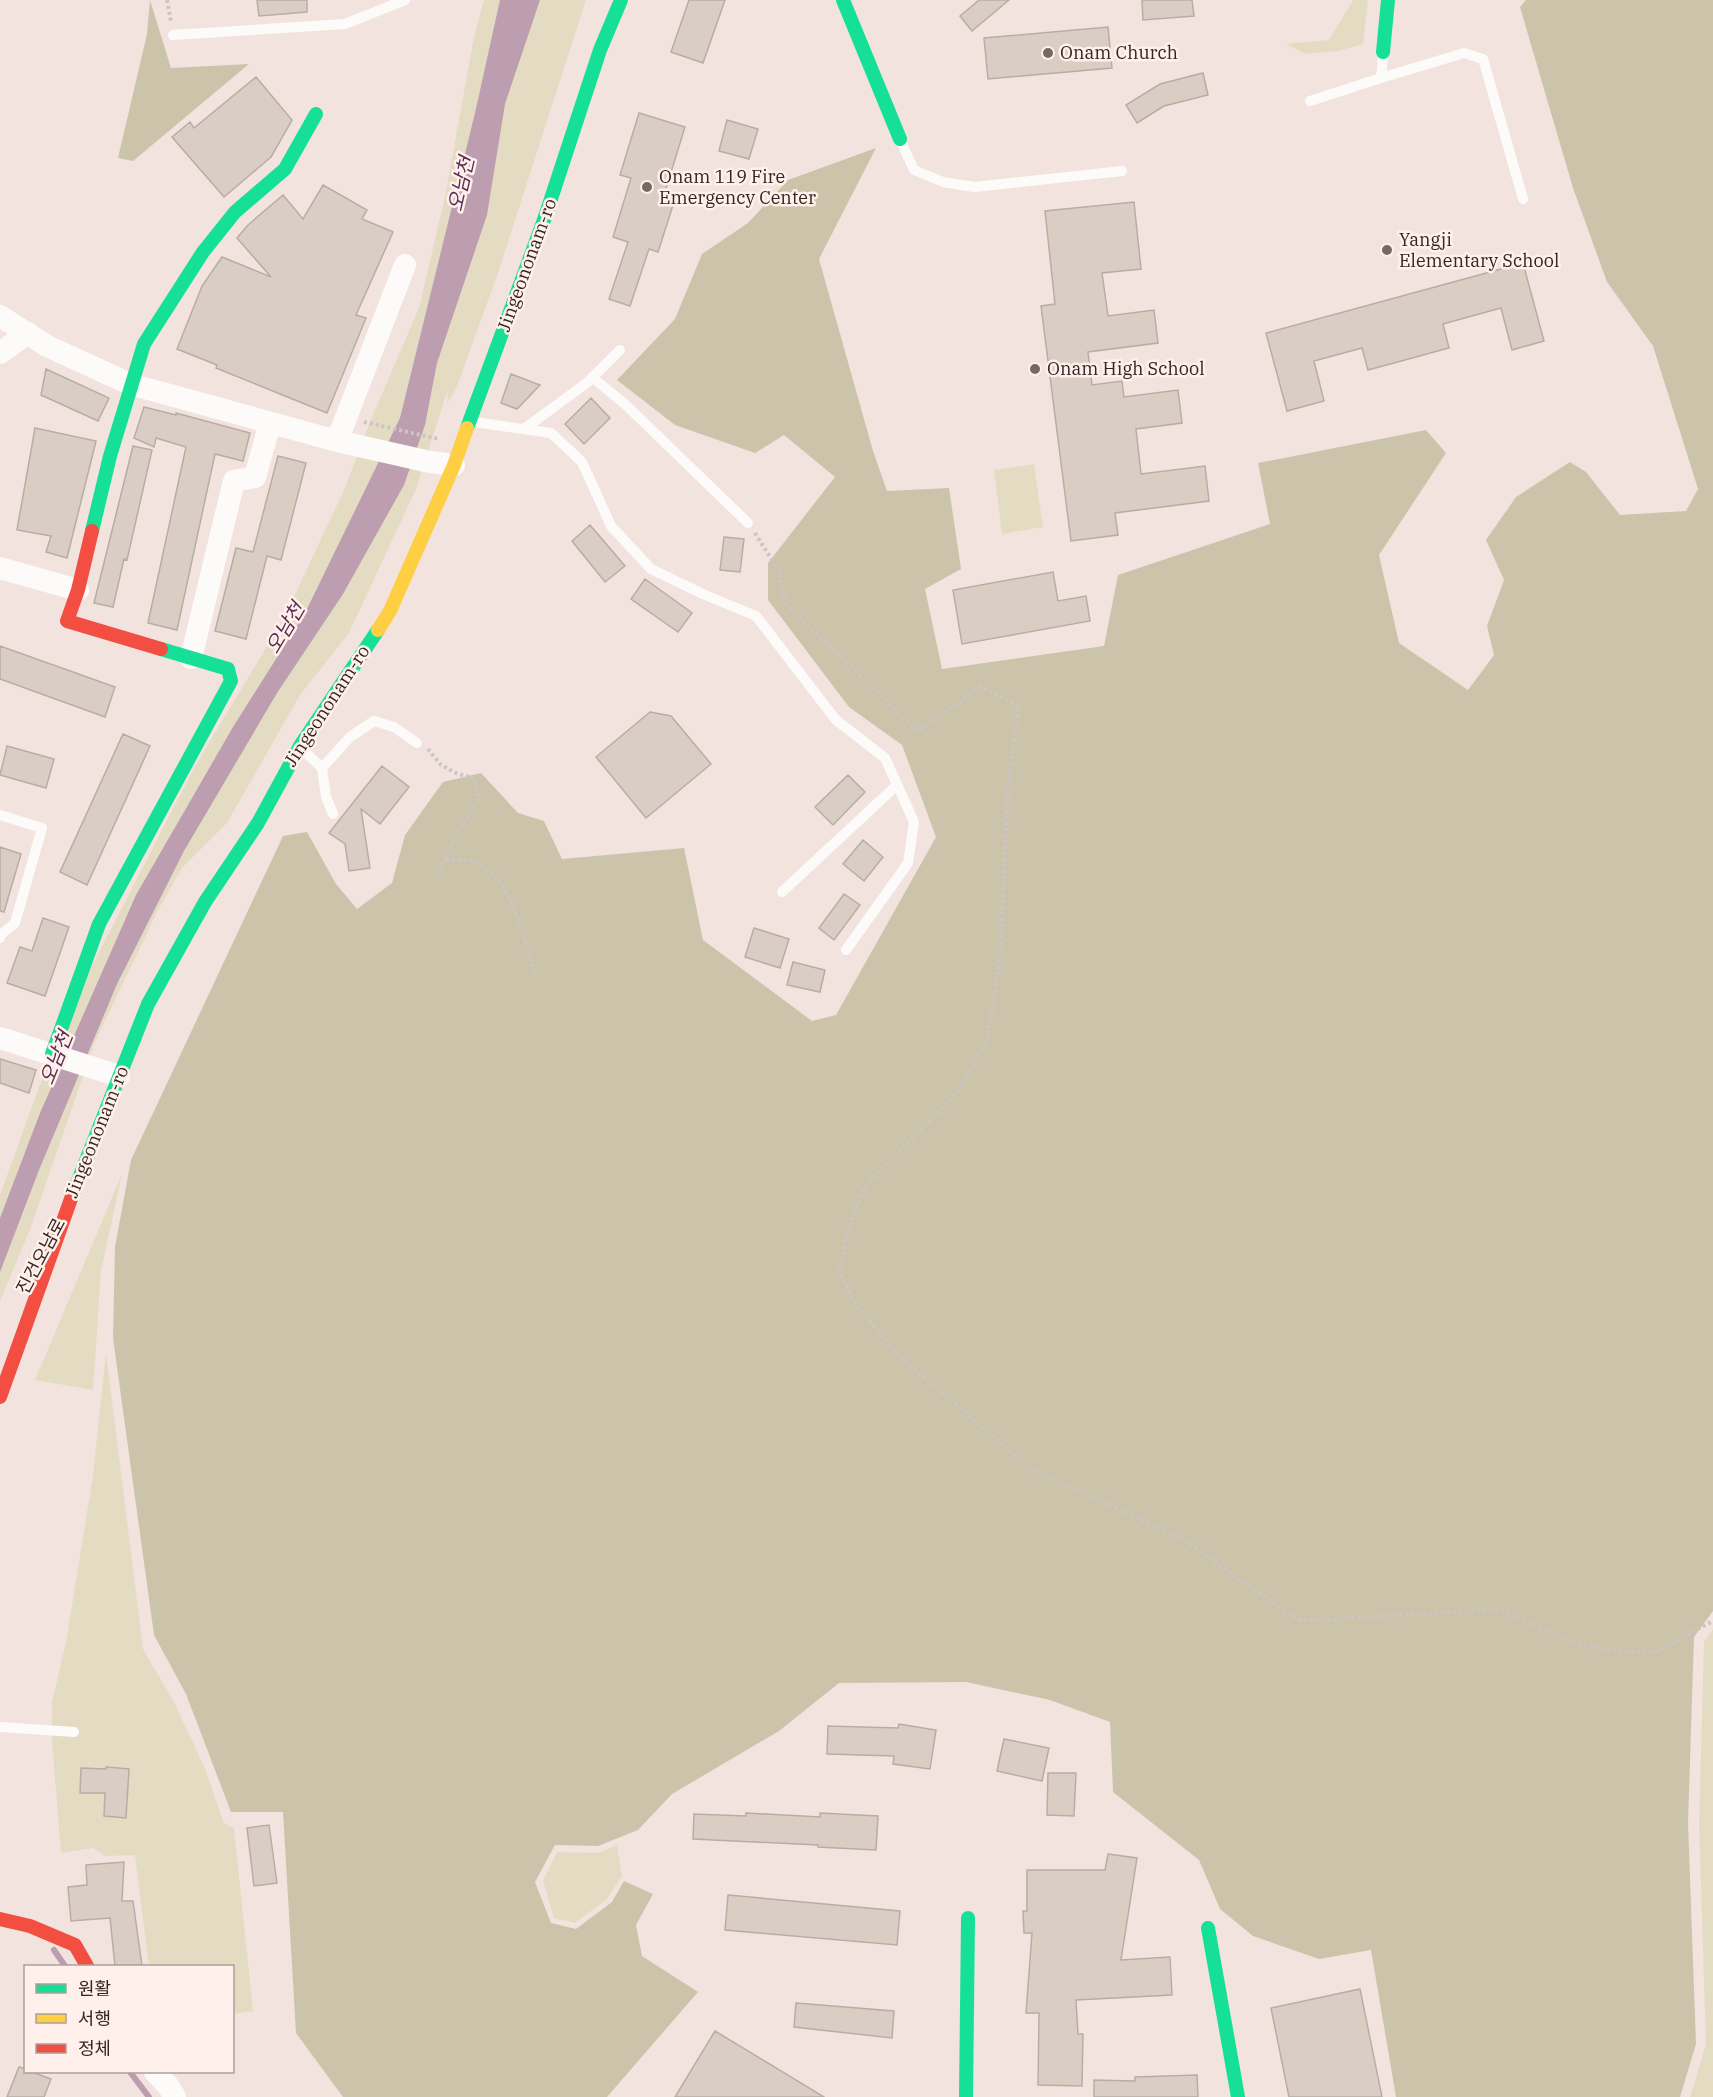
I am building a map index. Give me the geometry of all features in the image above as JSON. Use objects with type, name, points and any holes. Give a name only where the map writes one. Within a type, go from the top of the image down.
[{"type":"street","name":"Jingeononam-ro","points":[[0,1397],[67,1208],[111,1073],[205,902],[258,823],[300,746],[390,611],[454,465],[545,217],[600,50],[621,0]]},
{"type":"street","points":[[843,0],[900,139]]},
{"type":"street","points":[[1383,52],[1388,0]]},
{"type":"street","points":[[57,1055],[99,924],[231,681],[228,669],[67,621],[78,590],[110,456],[144,344],[203,252],[235,212],[285,169],[316,114]]},
{"type":"street","points":[[337,441],[405,265]]},
{"type":"street","points":[[0,316],[47,346],[130,384],[337,441],[430,462],[454,465]]},
{"type":"street","points":[[0,353],[28,333]]},
{"type":"street","points":[[191,658],[234,481],[255,477],[270,423]]},
{"type":"street","points":[[0,568],[78,590]]},
{"type":"street","points":[[2,1043],[57,1055],[111,1073]]},
{"type":"street","name":"진건오남로","points":[[31,1271],[67,1208]]},
{"type":"street","points":[[966,2097],[968,1918]]},
{"type":"street","points":[[0,1919],[30,1926],[75,1945],[86,1965]]},
{"type":"street","points":[[1208,1928],[1238,2097]]},
{"type":"street","points":[[156,2073],[175,2097]]},
{"type":"lane","points":[[173,35],[345,24],[405,0]]},
{"type":"lane","points":[[1381,78],[1383,52]]},
{"type":"lane","points":[[1310,101],[1464,52],[1483,59],[1523,199]]},
{"type":"lane","points":[[900,139],[914,170],[942,182],[974,188],[1122,171]]},
{"type":"lane","points":[[524,429],[592,377],[620,350]]},
{"type":"lane","points":[[592,377],[627,406],[748,523]]},
{"type":"lane","points":[[470,421],[551,433],[582,462],[611,526],[651,569],[756,616],[836,720],[885,758],[914,822],[908,863],[846,950]]},
{"type":"lane","points":[[322,768],[350,737],[374,720],[394,727],[417,743]]},
{"type":"lane","points":[[300,746],[322,768],[326,797],[333,814]]},
{"type":"lane","points":[[782,892],[897,785]]},
{"type":"lane","points":[[0,815],[42,828],[15,923],[0,938]]},
{"type":"lane","points":[[0,1727],[74,1732]]},
{"type":"path","points":[[167,0],[173,35]]},
{"type":"path","points":[[346,418],[440,439]]},
{"type":"path","points":[[748,523],[779,571],[786,604],[918,731],[981,687],[1019,706],[1008,786],[1000,958],[987,1040],[957,1093],[865,1187],[849,1226],[839,1270],[854,1302],[897,1354],[1031,1469],[1183,1539],[1301,1621],[1499,1609],[1568,1640],[1613,1651],[1655,1652],[1713,1620]]},
{"type":"path","points":[[417,743],[431,751],[441,765],[475,779],[478,796],[435,879]]},
{"type":"path","points":[[445,860],[467,859],[486,867],[505,889],[524,935],[535,973]]},
{"type":"shaded area","points":[[150,0],[171,68],[249,64],[133,161],[118,158],[147,34]]},
{"type":"shaded area","points":[[484,0],[586,0],[497,276],[456,389],[447,404],[448,389],[416,489],[349,633],[300,695],[227,823],[182,868],[157,912],[94,1044],[31,1227],[0,1301],[0,1195],[61,1026],[194,768],[285,616],[344,490],[372,417],[419,308],[445,197],[474,37]]},
{"type":"shaded area","points":[[1353,0],[1368,0],[1363,44],[1338,51],[1305,54],[1286,44],[1329,40]]},
{"type":"shaded area","points":[[1526,0],[1713,0],[1713,1611],[1694,1637],[1688,1823],[1696,2044],[1680,2097],[1396,2097],[1371,1950],[1319,1959],[1253,1936],[1220,1909],[1199,1860],[1113,1792],[1110,1722],[1050,1700],[966,1682],[839,1683],[779,1731],[672,1794],[638,1830],[598,1846],[555,1845],[535,1882],[551,1923],[576,1929],[612,1902],[624,1881],[653,1894],[636,1925],[642,1956],[698,1992],[607,2097],[343,2097],[296,2033],[283,1812],[231,1812],[186,1694],[154,1635],[113,1338],[115,1247],[131,1160],[283,836],[307,832],[336,884],[357,909],[392,883],[405,835],[443,782],[481,773],[518,813],[544,821],[562,859],[684,848],[703,940],[812,1021],[836,1015],[936,837],[902,745],[849,707],[768,600],[768,563],[835,477],[784,435],[755,453],[675,425],[617,380],[675,319],[702,254],[748,223],[788,180],[876,148],[819,259],[873,451],[887,491],[949,488],[961,569],[925,589],[942,669],[1104,646],[1118,575],[1270,524],[1258,463],[1426,430],[1446,453],[1379,555],[1399,643],[1468,690],[1494,655],[1487,626],[1504,580],[1486,540],[1516,497],[1570,462],[1586,472],[1620,515],[1686,511],[1698,489],[1653,346],[1607,282],[1573,188],[1520,7]]},
{"type":"shaded area","points":[[1034,464],[1043,527],[1002,534],[994,470]]},
{"type":"shaded area","points":[[122,1174],[101,1271],[93,1390],[35,1380]]},
{"type":"shaded area","points":[[106,1353],[143,1649],[175,1704],[204,1766],[224,1823],[234,1828],[253,2011],[234,2014],[234,1965],[149,1965],[135,1855],[105,1856],[93,1848],[61,1853],[52,1741],[52,1703],[67,1637],[93,1475]]},
{"type":"shaded area","points":[[1713,1629],[1713,2097],[1690,2097],[1706,2044],[1699,1823],[1704,1642]]},
{"type":"shaded area","points":[[617,1845],[622,1876],[607,1899],[575,1923],[554,1918],[543,1881],[557,1852],[598,1853]]},
{"type":"water","name":"오남천","points":[[500,0],[540,0],[505,104],[487,215],[437,363],[425,425],[404,485],[343,594],[277,693],[184,851],[117,984],[39,1170],[0,1272],[0,1218],[40,1113],[136,895],[233,727],[305,613],[400,418],[475,113]]},
{"type":"building","points":[[257,0],[307,0],[307,12],[259,16]]},
{"type":"building","points":[[689,0],[725,0],[703,63],[671,52]]},
{"type":"building","points":[[979,0],[1009,0],[972,31],[960,16]]},
{"type":"building","points":[[1142,0],[1192,0],[1194,16],[1143,20]]},
{"type":"building","name":"Onam Church","points":[[1108,27],[1112,68],[988,79],[984,38]]},
{"type":"building","points":[[1203,73],[1208,95],[1164,106],[1137,123],[1126,105],[1160,84]]},
{"type":"building","points":[[256,77],[292,120],[271,157],[224,197],[172,137],[190,122],[194,128]]},
{"type":"building","name":"Onam 119 Fire Emergency Center","points":[[639,113],[685,127],[664,195],[675,199],[658,252],[649,249],[630,306],[609,299],[628,242],[613,237],[631,178],[620,175]]},
{"type":"building","points":[[727,120],[758,129],[749,159],[719,151]]},
{"type":"building","points":[[323,185],[367,210],[362,219],[393,232],[356,315],[366,318],[327,413],[216,368],[217,365],[177,349],[202,286],[222,257],[271,277],[237,238],[248,225],[283,195],[303,219]]},
{"type":"building","points":[[1134,202],[1141,269],[1102,273],[1108,316],[1154,310],[1158,343],[1088,352],[1092,385],[1122,381],[1124,397],[1178,390],[1182,423],[1136,429],[1141,474],[1205,466],[1209,501],[1115,513],[1118,535],[1071,541],[1041,306],[1055,304],[1045,211]]},
{"type":"building","points":[[1523,263],[1544,341],[1512,350],[1501,308],[1443,324],[1449,348],[1368,370],[1362,348],[1314,361],[1324,401],[1287,411],[1266,333]]},
{"type":"building","points":[[46,369],[109,398],[98,421],[41,395]]},
{"type":"building","points":[[511,374],[540,385],[517,409],[501,403]]},
{"type":"building","points":[[591,398],[610,418],[584,444],[565,424]]},
{"type":"building","points":[[144,407],[250,433],[243,461],[215,454],[177,630],[148,623],[186,447],[156,438],[154,447],[134,438]]},
{"type":"building","points":[[35,428],[96,441],[67,558],[46,552],[51,536],[17,530]]},
{"type":"building","points":[[133,446],[152,450],[127,560],[124,559],[113,607],[94,603]]},
{"type":"building","points":[[278,456],[306,463],[281,560],[267,556],[246,639],[215,631],[236,548],[253,552]]},
{"type":"building","points":[[590,525],[625,566],[605,582],[572,541]]},
{"type":"building","points":[[724,537],[744,539],[740,572],[720,570]]},
{"type":"building","points":[[1053,572],[1058,601],[1086,596],[1090,621],[962,644],[953,590]]},
{"type":"building","points":[[645,579],[692,613],[678,632],[631,599]]},
{"type":"building","points":[[0,646],[115,687],[105,717],[0,679]]},
{"type":"building","points":[[650,712],[671,716],[711,764],[646,818],[596,757]]},
{"type":"building","points":[[123,734],[150,746],[87,885],[60,872]]},
{"type":"building","points":[[7,746],[54,759],[46,788],[0,775]]},
{"type":"building","points":[[382,766],[409,787],[380,824],[361,809],[370,868],[349,871],[345,844],[329,833]]},
{"type":"building","points":[[848,775],[865,792],[833,825],[815,807]]},
{"type":"building","points":[[863,840],[883,857],[864,881],[843,864]]},
{"type":"building","points":[[0,847],[21,854],[4,912],[0,911]]},
{"type":"building","points":[[844,894],[860,905],[834,940],[819,928]]},
{"type":"building","points":[[43,918],[69,927],[45,996],[7,983],[20,947],[32,951]]},
{"type":"building","points":[[754,928],[789,939],[780,968],[745,957]]},
{"type":"building","points":[[793,962],[825,970],[820,992],[787,985]]},
{"type":"building","points":[[0,1059],[36,1070],[29,1093],[0,1083]]},
{"type":"building","points":[[899,1724],[936,1730],[930,1769],[893,1764],[894,1756],[827,1754],[828,1726],[898,1728]]},
{"type":"building","points":[[1004,1739],[1049,1748],[1042,1781],[997,1771]]},
{"type":"building","points":[[106,1767],[129,1769],[126,1818],[104,1816],[105,1793],[80,1793],[81,1768],[106,1769]]},
{"type":"building","points":[[1048,1773],[1076,1773],[1074,1816],[1047,1815]]},
{"type":"building","points":[[746,1813],[820,1817],[820,1813],[878,1816],[876,1850],[693,1839],[694,1814],[746,1816]]},
{"type":"building","points":[[269,1825],[277,1883],[254,1886],[247,1828]]},
{"type":"building","points":[[1108,1854],[1137,1858],[1121,1960],[1170,1957],[1172,1995],[1076,2000],[1078,2034],[1083,2034],[1082,2086],[1038,2085],[1039,2013],[1026,2013],[1032,1933],[1024,1933],[1023,1911],[1027,1911],[1027,1870],[1105,1870]]},
{"type":"building","points":[[124,1862],[122,1901],[133,1901],[142,1965],[115,1965],[110,1918],[71,1921],[68,1887],[87,1885],[86,1865]]},
{"type":"building","points":[[728,1895],[900,1911],[897,1945],[725,1930]]},
{"type":"building","points":[[1360,1989],[1382,2097],[1289,2097],[1271,2008]]},
{"type":"building","points":[[796,2003],[894,2011],[892,2038],[794,2027]]},
{"type":"building","points":[[715,2031],[824,2097],[675,2097]]},
{"type":"building","points":[[19,2067],[24,2068],[24,2073],[35,2073],[51,2079],[44,2097],[7,2097]]},
{"type":"building","points":[[1197,2075],[1198,2097],[1094,2097],[1094,2080],[1135,2081],[1135,2077]]},
{"type":"waterway","points":[[54,1950],[64,1965]]},
{"type":"waterway","points":[[131,2073],[149,2097]]},
{"type":"traffic: fast","points":[[467,428],[545,217],[600,50],[621,0]]},
{"type":"traffic: fast","points":[[843,0],[900,139]]},
{"type":"traffic: fast","points":[[1383,52],[1388,0]]},
{"type":"traffic: fast","points":[[92,531],[110,456],[144,344],[203,252],[235,212],[285,169],[316,114]]},
{"type":"traffic: fast","points":[[72,1196],[148,1004],[205,902],[258,823],[300,746],[378,630]]},
{"type":"traffic: fast","points":[[52,1054],[99,924],[231,681],[228,669],[161,649]]},
{"type":"traffic: fast","points":[[966,2097],[968,1918]]},
{"type":"traffic: fast","points":[[1208,1928],[1238,2097]]},
{"type":"traffic: slow","points":[[378,630],[390,611],[454,465],[467,428]]},
{"type":"traffic: jam","points":[[92,531],[78,590],[67,621],[161,649]]},
{"type":"traffic: jam","points":[[0,1397],[72,1196]]},
{"type":"traffic: jam","points":[[0,1919],[30,1926],[75,1945],[86,1965]]},
{"type":"place","name":"Onam Church","points":[[1048,53]]},
{"type":"place","name":"Onam 119 Fire Emergency Center","points":[[647,187]]},
{"type":"place","name":"Yangji Elementary School","points":[[1387,250]]},
{"type":"place","name":"Onam High School","points":[[1035,369]]}]
